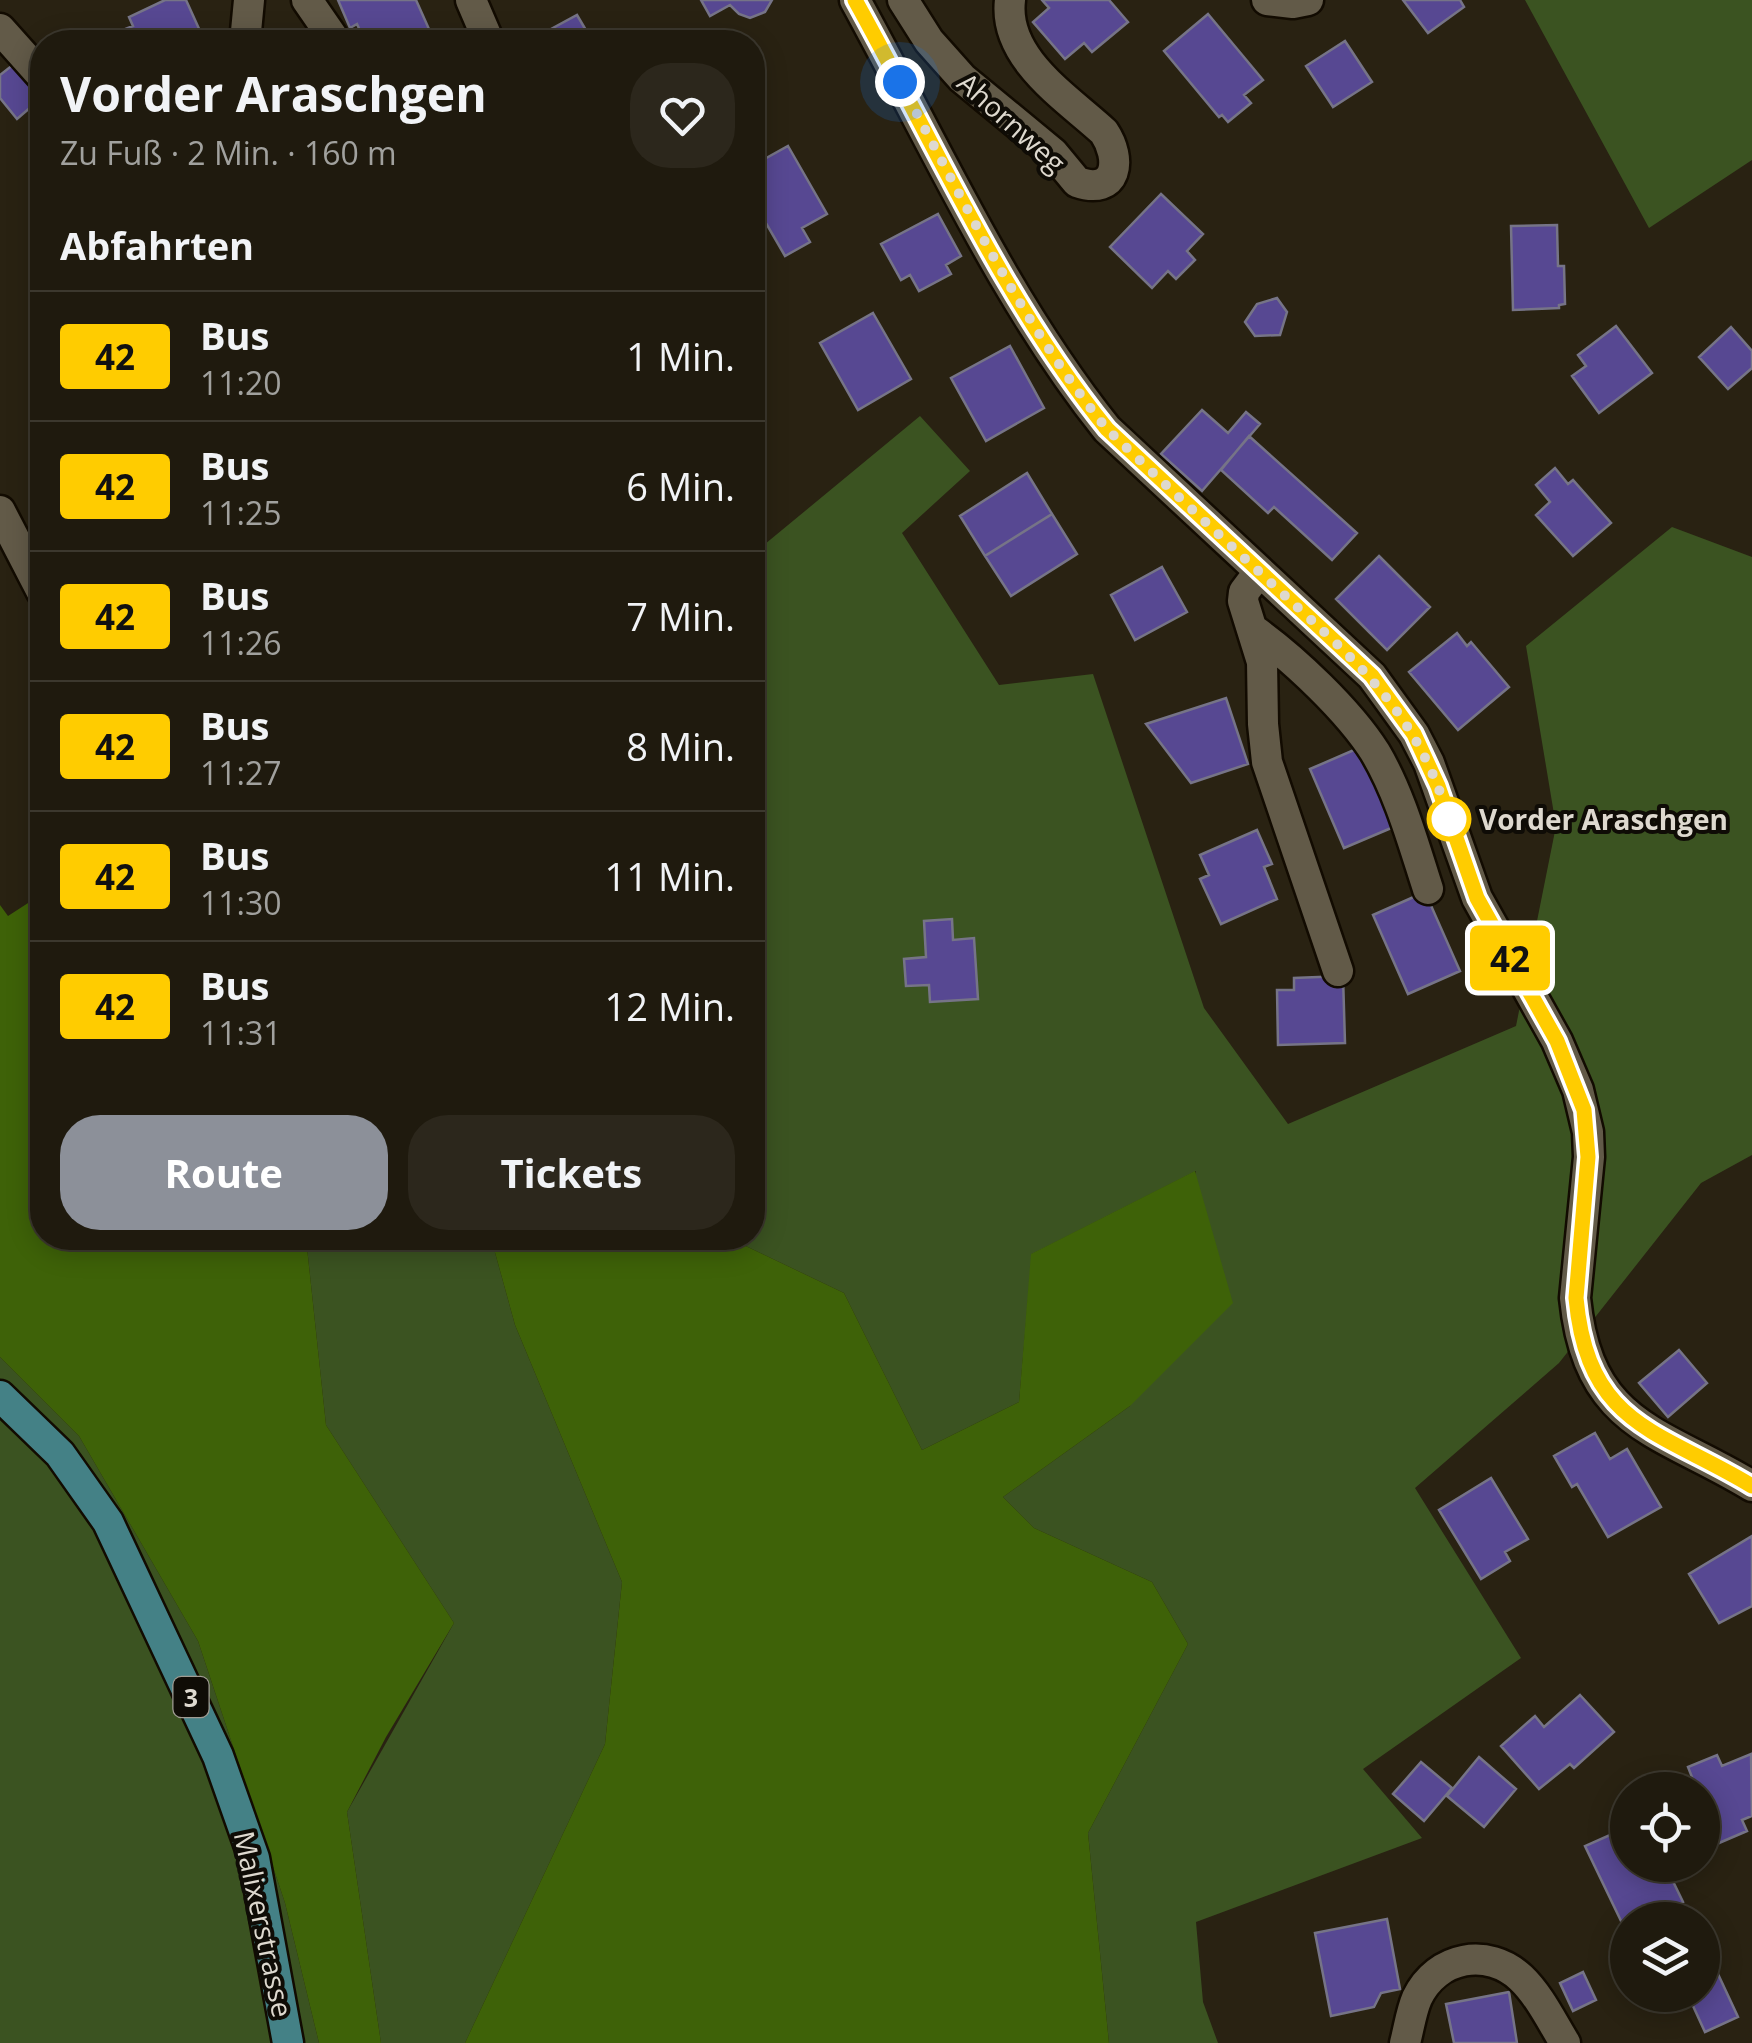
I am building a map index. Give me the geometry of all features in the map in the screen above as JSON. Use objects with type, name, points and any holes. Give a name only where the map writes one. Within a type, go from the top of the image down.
[{"type":"main road","name":"Malixerstrasse","points":[[0,1396],[60,1454],[108,1522],[218,1756],[254,1858],[288,2043]]},
{"type":"street","points":[[247,30],[249,0]]},
{"type":"street","points":[[307,0],[328,30]]},
{"type":"street","points":[[471,0],[484,30]]},
{"type":"street","points":[[855,0],[995,259],[1074,388],[1107,429],[1372,676],[1414,734],[1438,786],[1477,898],[1568,1064],[1584,1110],[1588,1144],[1576,1277],[1578,1319],[1589,1361],[1611,1398],[1646,1430],[1752,1486]]},
{"type":"street","name":"Ahornweg","points":[[904,0],[930,41],[962,78],[1053,152],[1077,182],[1099,185],[1109,179],[1115,168],[1112,144],[1016,44],[1008,22],[1010,0]]},
{"type":"street","points":[[1268,0],[1308,0]]},
{"type":"street","points":[[0,29],[30,63]]},
{"type":"street","points":[[0,512],[30,569]]},
{"type":"street","points":[[1259,572],[1243,596],[1262,662],[1267,762],[1338,971]]},
{"type":"street","points":[[1255,631],[1306,674],[1374,752],[1406,820],[1428,890]]},
{"type":"street","points":[[1405,2043],[1418,1997],[1428,1982],[1462,1961],[1483,1958],[1522,1978],[1565,2043]]},
{"type":"green space","points":[[1525,0],[1752,0],[1752,160],[1649,228]]},
{"type":"green space","points":[[920,416],[970,471],[902,533],[999,685],[1093,674],[1204,1008],[1288,1124],[1516,1026],[1556,826],[1526,646],[1672,527],[1752,557],[1752,1155],[1701,1183],[1559,1363],[1415,1488],[1521,1658],[1363,1769],[1422,1838],[1196,1922],[1203,2002],[1218,2043],[1109,2043],[1088,1833],[1188,1644],[1152,1582],[1034,1528],[1003,1497],[1130,1406],[1196,1171],[1032,1254],[1019,1402],[922,1450],[844,1293],[754,1250],[765,1250],[765,544]]},
{"type":"green space","points":[[30,902],[30,1250],[307,1250],[326,1425],[454,1623],[386,1737],[347,1812],[381,2043],[319,2043],[285,1903],[198,1641],[79,1436],[0,1357],[0,905],[8,916]]},
{"type":"green space","points":[[1195,1171],[1233,1303],[1130,1406],[1003,1497],[1034,1528],[1152,1582],[1188,1644],[1088,1833],[1109,2043],[465,2043],[605,1744],[622,1582],[515,1325],[494,1250],[754,1250],[844,1293],[922,1450],[1019,1402],[1031,1254]]},
{"type":"green space","points":[[307,1250],[494,1250],[515,1325],[622,1582],[605,1744],[465,2043],[381,2043],[347,1812],[454,1623],[326,1425]]},
{"type":"green space","points":[[0,1357],[79,1436],[198,1641],[285,1903],[319,2043],[0,2043]]},
{"type":"building","points":[[165,0],[186,0],[200,30],[123,30],[133,26],[129,17]]},
{"type":"building","points":[[338,0],[416,0],[429,30],[360,30],[357,24],[350,28]]},
{"type":"building","points":[[701,0],[772,0],[765,12],[750,18],[730,5],[710,16]]},
{"type":"building","points":[[1042,0],[1109,0],[1128,22],[1092,52],[1084,43],[1065,59],[1033,22],[1049,8]]},
{"type":"building","points":[[1403,0],[1460,0],[1464,7],[1428,33]]},
{"type":"building","points":[[1208,14],[1263,80],[1244,95],[1251,103],[1228,122],[1222,115],[1219,117],[1164,51]]},
{"type":"building","points":[[577,15],[586,30],[549,30]]},
{"type":"building","points":[[1345,41],[1372,82],[1333,107],[1306,66]]},
{"type":"building","points":[[14,64],[30,87],[30,108],[17,119],[0,98],[0,75]]},
{"type":"building","points":[[788,146],[827,214],[802,228],[810,242],[785,256],[765,221],[765,159]]},
{"type":"building","points":[[1161,194],[1203,234],[1187,251],[1195,260],[1176,279],[1168,271],[1152,288],[1110,247]]},
{"type":"building","points":[[938,214],[961,256],[946,265],[951,274],[919,291],[910,275],[901,280],[881,244]]},
{"type":"building","points":[[1557,225],[1558,266],[1564,266],[1565,304],[1559,308],[1513,310],[1511,226]]},
{"type":"building","points":[[1277,298],[1287,312],[1280,335],[1255,336],[1245,322],[1257,304]]},
{"type":"building","points":[[873,313],[911,379],[858,410],[820,343]]},
{"type":"building","points":[[1616,326],[1652,373],[1599,413],[1572,376],[1586,366],[1578,355]]},
{"type":"building","points":[[1731,327],[1752,351],[1752,368],[1728,389],[1699,357]]},
{"type":"building","points":[[1010,346],[1044,408],[986,441],[951,378]]},
{"type":"building","points":[[1202,410],[1228,433],[1246,412],[1260,424],[1202,491],[1161,454]]},
{"type":"building","points":[[1249,436],[1357,533],[1332,560],[1274,507],[1268,513],[1221,470]]},
{"type":"building","points":[[1555,468],[1568,484],[1573,480],[1611,523],[1573,556],[1536,515],[1550,502],[1536,485]]},
{"type":"building","points":[[1027,473],[1052,514],[985,556],[960,516]]},
{"type":"building","points":[[1052,514],[1077,554],[1011,596],[985,556]]},
{"type":"building","points":[[1379,556],[1430,607],[1387,650],[1336,599]]},
{"type":"building","points":[[1162,567],[1187,612],[1135,640],[1111,595]]},
{"type":"building","points":[[1457,633],[1467,646],[1471,642],[1509,687],[1458,730],[1409,672]]},
{"type":"building","points":[[1226,698],[1248,764],[1191,783],[1146,724]]},
{"type":"building","points":[[1361,747],[1396,826],[1344,848],[1310,769]]},
{"type":"building","points":[[1257,830],[1272,864],[1264,867],[1277,899],[1221,924],[1200,879],[1209,875],[1200,855]]},
{"type":"building","points":[[1425,892],[1460,971],[1408,994],[1373,915]]},
{"type":"building","points":[[952,919],[953,940],[974,938],[978,999],[930,1002],[929,985],[906,986],[904,959],[926,957],[924,921]]},
{"type":"building","points":[[1343,976],[1345,1043],[1278,1045],[1277,990],[1294,990],[1294,978]]},
{"type":"building","points":[[1679,1350],[1707,1383],[1668,1417],[1639,1383]]},
{"type":"building","points":[[1595,1433],[1610,1459],[1627,1449],[1661,1507],[1608,1537],[1577,1484],[1572,1487],[1554,1456]]},
{"type":"building","points":[[1491,1478],[1528,1539],[1505,1552],[1510,1561],[1481,1579],[1439,1510]]},
{"type":"building","points":[[1752,1536],[1752,1606],[1719,1623],[1689,1574]]},
{"type":"building","points":[[1580,1695],[1614,1732],[1574,1768],[1570,1764],[1539,1789],[1501,1746],[1535,1716],[1544,1727]]},
{"type":"building","points":[[1751,1754],[1752,1816],[1742,1820],[1747,1831],[1720,1843],[1720,1772],[1690,1772],[1688,1767],[1717,1755],[1722,1766]]},
{"type":"building","points":[[1479,1757],[1516,1789],[1484,1827],[1447,1796]]},
{"type":"building","points":[[1421,1762],[1452,1788],[1424,1821],[1393,1794]]},
{"type":"building","points":[[1610,1835],[1610,1882],[1673,1882],[1683,1902],[1612,1902],[1585,1846]]},
{"type":"building","points":[[1387,1919],[1400,1989],[1381,1993],[1374,2007],[1331,2016],[1315,1933]]},
{"type":"building","points":[[1583,1972],[1596,2000],[1573,2011],[1560,1983]]},
{"type":"building","points":[[1720,1978],[1738,2017],[1705,2032],[1696,2012],[1720,2012]]},
{"type":"building","points":[[1509,1992],[1517,2043],[1454,2043],[1446,2004]]},
{"type":"bus line","name":"42","points":[[855,0],[999,265],[1074,388],[1107,429],[1372,676],[1414,734],[1429,762],[1477,898],[1557,1041],[1584,1110],[1588,1132],[1587,1184],[1576,1298],[1589,1361],[1611,1398],[1646,1430],[1752,1486]]},
{"type":"place","name":"Vorder Araschgen","points":[[1449,819]]},
{"type":"route","points":[[900,82],[1009,283],[1074,388],[1107,429],[1372,676],[1414,734],[1429,762],[1449,819]]}]
